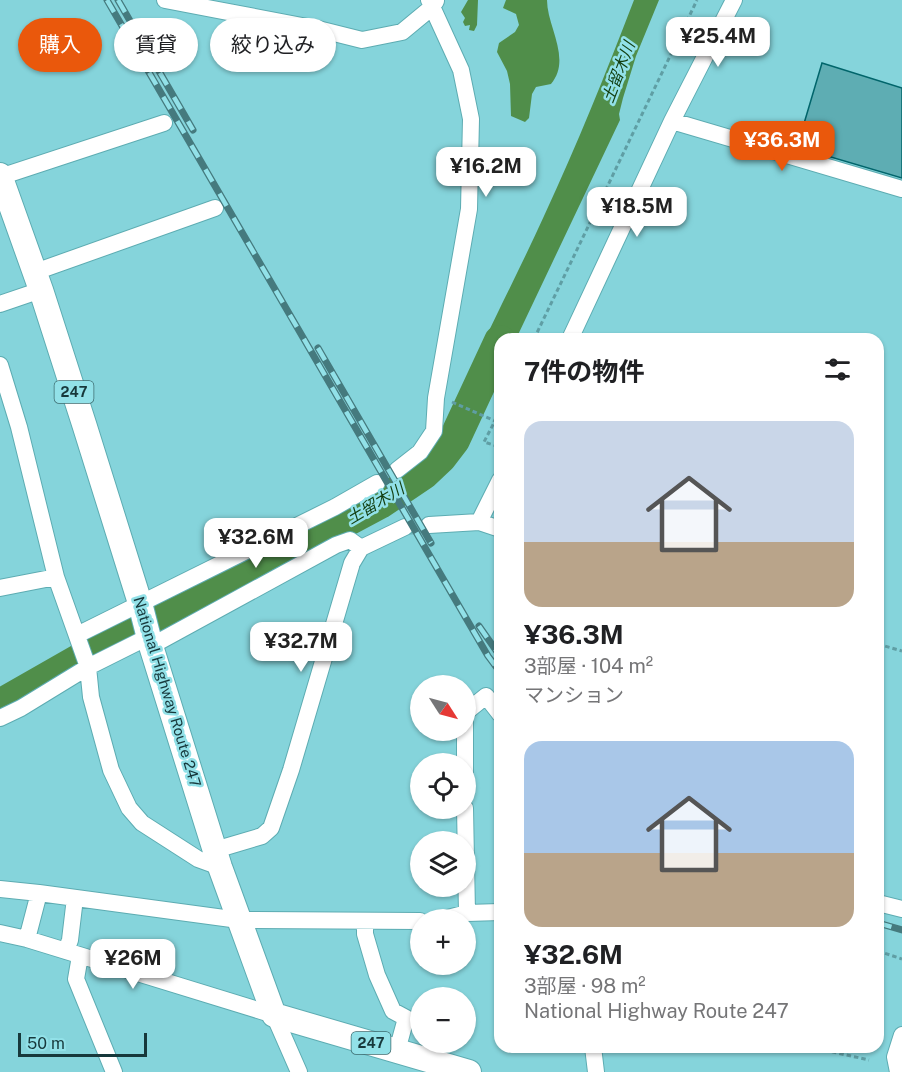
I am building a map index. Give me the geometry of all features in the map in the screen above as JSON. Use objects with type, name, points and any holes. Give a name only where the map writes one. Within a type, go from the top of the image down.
[{"type":"highway","name":"National Highway Route 247","points":[[0,177],[38,281],[141,607],[149,641],[217,859],[274,1015]]},
{"type":"highway","name":"247","points":[[274,1015],[397,1051],[422,1065],[469,1072]]},
{"type":"street","points":[[165,0],[318,29],[362,40],[402,32],[432,3],[461,70],[471,119],[469,209],[436,398],[434,431],[420,452],[397,470]]},
{"type":"street","points":[[573,333],[672,121],[734,0]]},
{"type":"street","points":[[672,121],[902,189]]},
{"type":"street","points":[[0,177],[164,123]]},
{"type":"street","points":[[0,304],[38,281],[215,208]]},
{"type":"street","points":[[0,365],[19,427],[56,577],[87,667],[91,697],[111,770],[129,808],[142,823],[198,859],[217,859],[262,836],[271,828],[291,770],[352,563],[361,548],[405,527]]},
{"type":"street","points":[[78,638],[335,507],[377,483]]},
{"type":"street","points":[[480,522],[494,493]]},
{"type":"street","points":[[429,525],[480,522],[494,527]]},
{"type":"street","points":[[0,718],[87,667],[149,641],[336,545],[350,540],[361,548]]},
{"type":"street","points":[[0,588],[56,577]]},
{"type":"street","points":[[465,753],[465,713],[486,696],[494,706]]},
{"type":"street","points":[[465,819],[467,909]]},
{"type":"street","points":[[0,889],[239,920],[410,921]]},
{"type":"street","points":[[27,939],[39,893]]},
{"type":"street","points":[[75,898],[70,940],[75,979],[114,1072]]},
{"type":"street","points":[[884,904],[902,909]]},
{"type":"street","points":[[476,913],[494,912]]},
{"type":"street","points":[[365,922],[365,934],[376,975],[393,1011],[406,1018],[397,1051]]},
{"type":"street","points":[[0,933],[27,939],[274,1015],[299,1072]]},
{"type":"street","points":[[898,1072],[895,1057],[902,1035]]},
{"type":"street","points":[[594,1053],[596,1072]]},
{"type":"path","points":[[537,333],[697,0]]},
{"type":"path","points":[[436,398],[451,401],[494,421]]},
{"type":"path","points":[[494,423],[484,442],[494,445]]},
{"type":"path","points":[[884,646],[902,651]]},
{"type":"path","points":[[884,953],[902,959]]},
{"type":"path","points":[[837,1053],[869,1060]]},
{"type":"water","points":[[468,0],[478,0],[477,25],[474,31],[469,30],[470,25],[465,26],[463,22],[465,18],[461,12]]},
{"type":"water","points":[[506,0],[547,0],[559,54],[557,74],[551,84],[536,87],[532,94],[529,118],[525,122],[511,116],[510,84],[507,71],[497,52],[499,43],[515,32],[519,25],[516,14],[503,8]]},
{"type":"water","points":[[634,0],[659,0],[636,56],[619,114],[620,120],[519,333],[494,333],[494,387],[481,417],[455,406],[568,163]]},
{"type":"building","points":[[822,63],[902,88],[902,178],[797,147]]},
{"type":"waterway","name":"土留木川","points":[[0,705],[135,628],[179,610],[380,503],[423,474],[441,457],[454,440],[494,354]]},
{"type":"tunnel","points":[[405,527],[429,525]]},
{"type":"railway","points":[[107,0],[494,664]]},
{"type":"railway","points":[[118,0],[193,130]]},
{"type":"railway","points":[[318,348],[431,543]]},
{"type":"railway","points":[[479,626],[494,647]]},
{"type":"railway","points":[[884,925],[902,930]]}]
